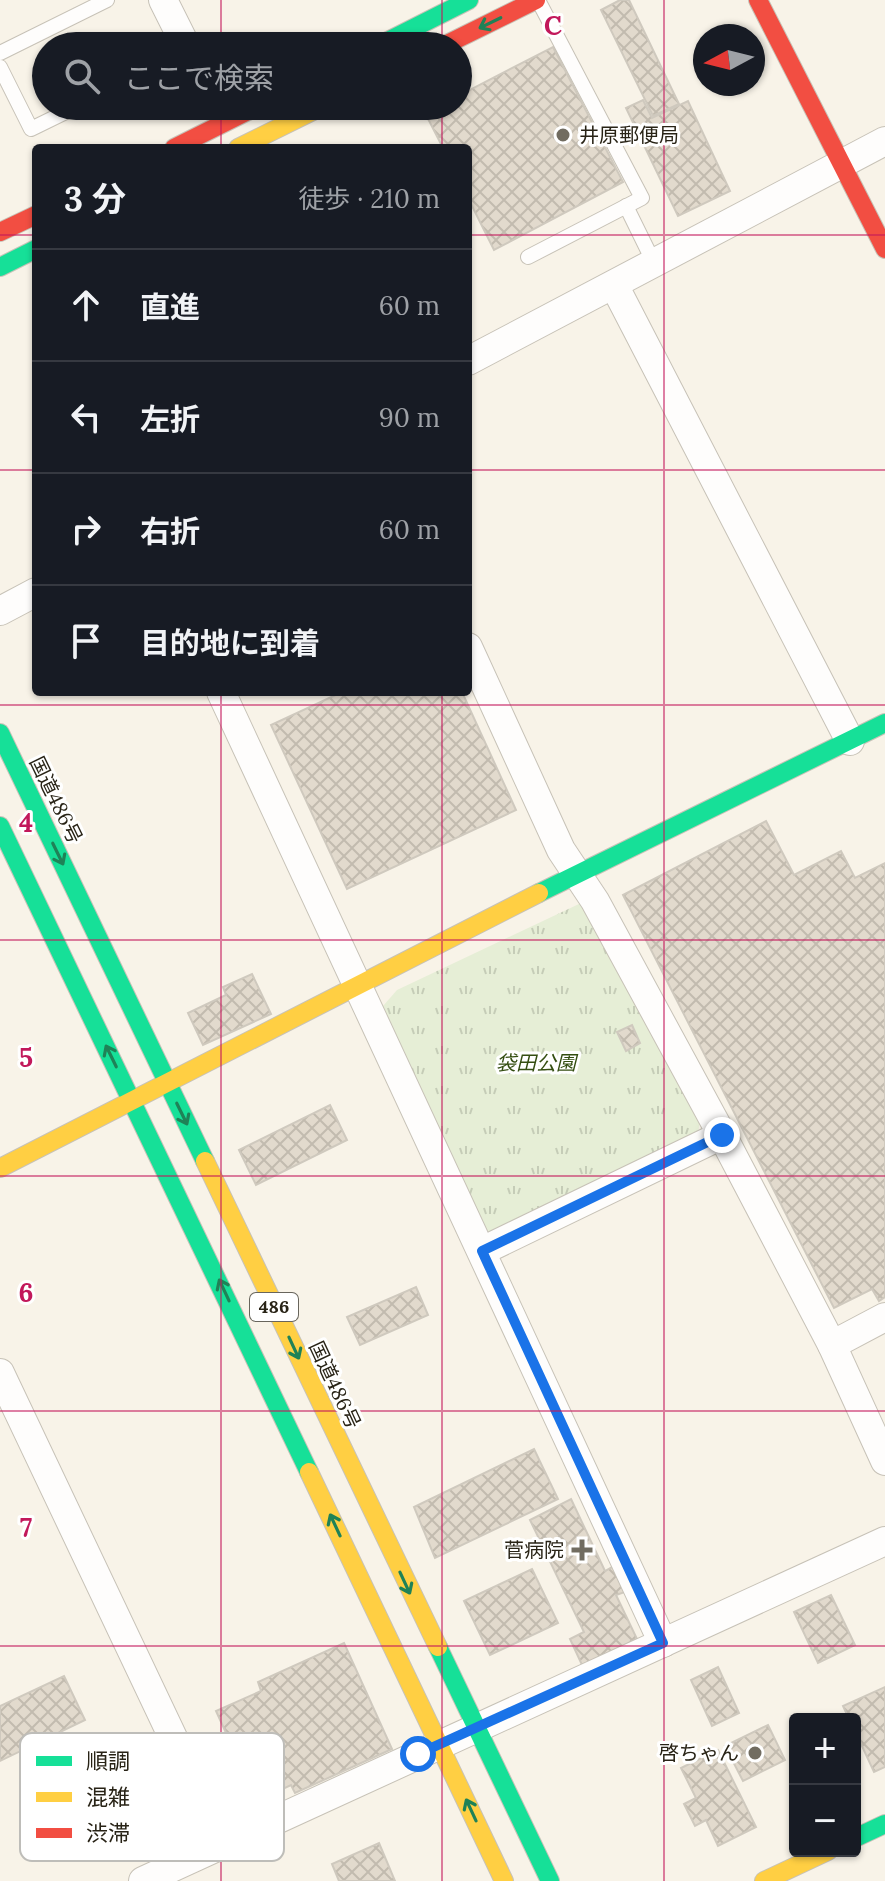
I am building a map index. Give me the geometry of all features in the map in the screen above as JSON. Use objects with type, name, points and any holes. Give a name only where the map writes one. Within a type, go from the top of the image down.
[{"type":"main road","points":[[406,32],[469,0]]},
{"type":"main road","points":[[472,32],[537,0]]},
{"type":"main road","points":[[758,0],[885,249]]},
{"type":"main road","points":[[246,144],[295,120]]},
{"type":"main road","points":[[183,144],[222,126]]},
{"type":"main road","points":[[0,232],[32,217]]},
{"type":"main road","points":[[0,267],[32,251]]},
{"type":"main road","points":[[0,1168],[357,983],[885,723]]},
{"type":"main road","name":"国道486号","points":[[0,733],[550,1881]]},
{"type":"main road","name":"486","points":[[0,826],[504,1881]]},
{"type":"main road","points":[[861,1835],[885,1824]]},
{"type":"main road","points":[[764,1881],[815,1857]]},
{"type":"street","points":[[163,0],[179,32]]},
{"type":"street","points":[[472,359],[840,162],[885,141]]},
{"type":"street","points":[[614,285],[850,741]]},
{"type":"street","points":[[0,611],[32,594]]},
{"type":"street","points":[[472,656],[561,850],[595,901],[722,1135],[832,1345],[885,1461]]},
{"type":"street","points":[[223,696],[663,1643]]},
{"type":"street","points":[[482,1251],[722,1135]]},
{"type":"street","points":[[832,1345],[885,1317]]},
{"type":"street","points":[[0,1373],[171,1733]]},
{"type":"street","points":[[284,1815],[885,1541]]},
{"type":"street","points":[[143,1881],[185,1861]]},
{"type":"lane","points":[[42,32],[107,0]]},
{"type":"lane","points":[[528,257],[642,198],[537,0]]},
{"type":"lane","points":[[0,53],[32,37]]},
{"type":"lane","points":[[0,67],[31,129],[49,120]]},
{"type":"lane","points":[[626,206],[654,263]]},
{"type":"green space","name":"袋田公園","points":[[581,903],[700,1122],[697,1137],[491,1233],[483,1227],[384,1018],[383,1006],[397,990]]},
{"type":"building","points":[[620,0],[629,0],[679,104],[653,116],[601,10]]},
{"type":"building","points":[[553,47],[623,182],[494,250],[472,206],[472,144],[441,144],[429,120],[472,120],[472,89]]},
{"type":"building","points":[[643,100],[652,118],[688,101],[730,191],[678,216],[626,108]]},
{"type":"building","points":[[333,696],[464,696],[516,810],[347,889],[271,725]]},
{"type":"building","points":[[766,821],[794,875],[841,851],[855,878],[885,863],[885,1297],[879,1301],[872,1289],[834,1308],[623,895]]},
{"type":"building","points":[[252,974],[271,1014],[203,1045],[188,1013],[226,995],[223,987]]},
{"type":"building","points":[[632,1025],[640,1043],[626,1051],[617,1032]]},
{"type":"building","points":[[330,1105],[347,1140],[256,1185],[239,1150]]},
{"type":"building","points":[[416,1287],[428,1315],[360,1345],[347,1317]]},
{"type":"building","points":[[534,1449],[558,1499],[435,1558],[414,1507]]},
{"type":"building","points":[[571,1499],[605,1571],[614,1566],[625,1592],[616,1595],[637,1639],[582,1665],[570,1639],[584,1632],[530,1520]]},
{"type":"building","points":[[532,1569],[558,1623],[490,1655],[464,1601]]},
{"type":"building","points":[[831,1595],[855,1645],[818,1663],[794,1612]]},
{"type":"building","points":[[344,1643],[392,1749],[295,1793],[291,1785],[284,1788],[284,1733],[226,1733],[216,1711],[261,1691],[258,1682]]},
{"type":"building","points":[[718,1667],[739,1713],[712,1726],[691,1680]]},
{"type":"building","points":[[64,1676],[85,1720],[58,1733],[20,1733],[20,1751],[0,1761],[0,1706]]},
{"type":"building","points":[[885,1687],[885,1767],[874,1772],[861,1744],[861,1713],[846,1713],[843,1706]]},
{"type":"building","name":"啓ちゃん","points":[[768,1725],[785,1760],[743,1781],[725,1746]]},
{"type":"building","points":[[718,1750],[756,1827],[718,1846],[706,1820],[695,1826],[684,1804],[696,1798],[681,1768]]},
{"type":"building","points":[[379,1843],[395,1881],[339,1881],[332,1864]]},
{"type":"traffic: fast","points":[[406,32],[469,0]]},
{"type":"traffic: fast","points":[[0,267],[32,251]]},
{"type":"traffic: fast","points":[[539,893],[885,723]]},
{"type":"traffic: fast","points":[[0,733],[205,1161]]},
{"type":"traffic: fast","points":[[0,826],[309,1472]]},
{"type":"traffic: fast","points":[[438,1647],[550,1881]]},
{"type":"traffic: fast","points":[[861,1835],[885,1824]]},
{"type":"traffic: slow","points":[[246,144],[295,120]]},
{"type":"traffic: slow","points":[[0,1168],[539,893]]},
{"type":"traffic: slow","points":[[205,1161],[438,1647]]},
{"type":"traffic: slow","points":[[309,1472],[504,1881]]},
{"type":"traffic: slow","points":[[764,1881],[815,1857]]},
{"type":"traffic: jam","points":[[471,32],[536,0]]},
{"type":"traffic: jam","points":[[758,0],[885,249]]},
{"type":"traffic: jam","points":[[182,144],[230,120]]},
{"type":"traffic: jam","points":[[0,232],[32,217]]},
{"type":"place","name":"井原郵便局","points":[[563,135]]},
{"type":"place","name":"菅病院","points":[[582,1550]]},
{"type":"place","name":"啓ちゃん","points":[[755,1753]]},
{"type":"route","points":[[418,1754],[663,1643],[482,1251],[722,1135]]}]
